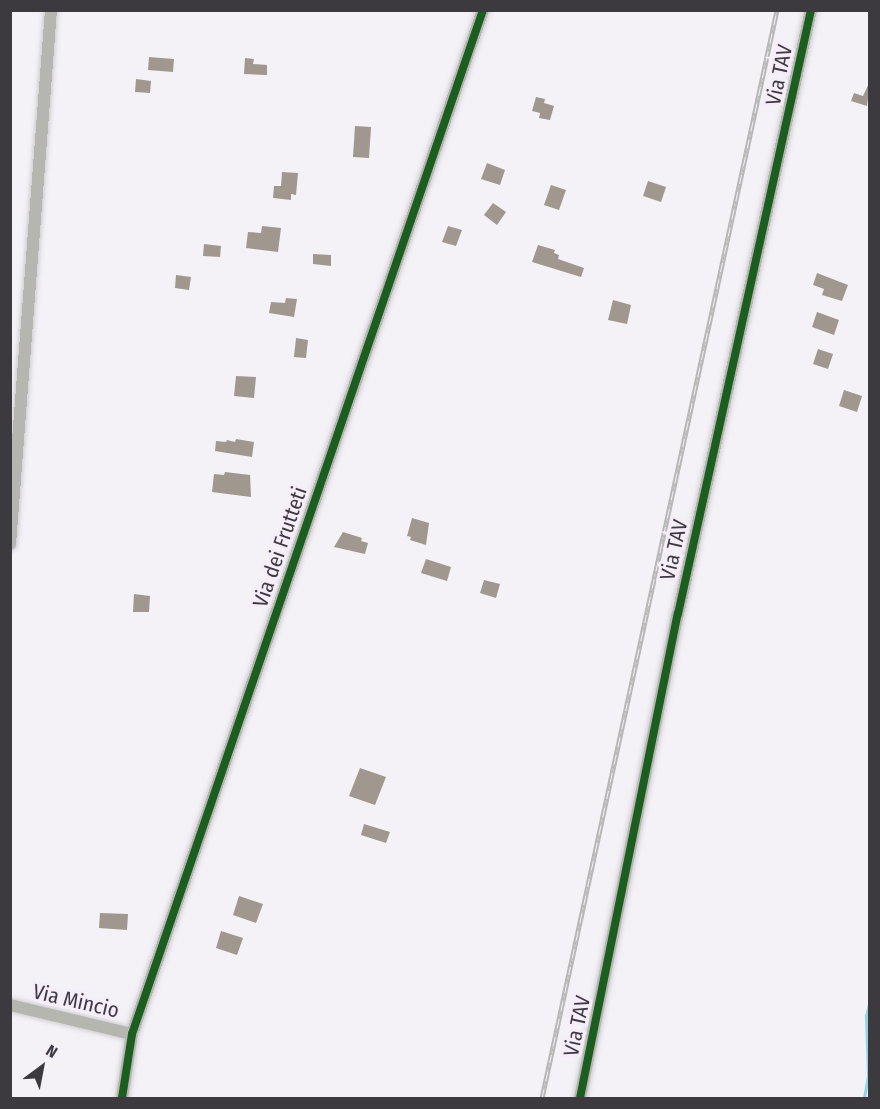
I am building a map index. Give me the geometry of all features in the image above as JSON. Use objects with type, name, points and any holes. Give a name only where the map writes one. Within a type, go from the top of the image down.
[{"type":"street","points":[[10,543],[51,10]]},
{"type":"street","name":"Via dei Frutteti","points":[[122,1098],[132,1034],[483,10]]},
{"type":"street","name":"Via TAV","points":[[580,1098],[678,614],[811,10]]},
{"type":"street","name":"Via Mincio","points":[[10,1005],[132,1034]]},
{"type":"building","points":[[149,57],[174,59],[173,72],[148,70]]},
{"type":"building","points":[[245,58],[254,59],[253,64],[267,65],[267,75],[244,74]]},
{"type":"building","points":[[136,79],[151,81],[150,93],[135,92]]},
{"type":"building","points":[[870,81],[867,106],[851,101],[854,93],[863,96]]},
{"type":"building","points":[[536,97],[545,99],[544,103],[554,106],[550,120],[539,118],[540,113],[532,111]]},
{"type":"building","points":[[355,126],[371,127],[369,158],[353,157]]},
{"type":"building","points":[[487,163],[505,170],[500,185],[481,179]]},
{"type":"building","points":[[282,172],[298,173],[296,195],[291,194],[291,200],[273,198],[274,186],[281,186]]},
{"type":"building","points":[[648,181],[666,187],[661,202],[643,196]]},
{"type":"building","points":[[551,185],[566,190],[559,210],[544,205]]},
{"type":"building","points":[[493,203],[506,212],[497,225],[484,215]]},
{"type":"building","points":[[262,226],[281,228],[278,252],[246,248],[248,232],[261,233]]},
{"type":"building","points":[[448,226],[462,230],[456,246],[442,242]]},
{"type":"building","points":[[204,244],[221,246],[220,257],[203,256]]},
{"type":"building","points":[[538,245],[555,250],[554,253],[559,255],[558,259],[584,268],[581,277],[532,262]]},
{"type":"building","points":[[313,254],[331,255],[331,266],[313,264]]},
{"type":"building","points":[[817,273],[848,285],[842,301],[822,295],[824,289],[813,285]]},
{"type":"building","points":[[176,275],[191,277],[189,290],[175,288]]},
{"type":"building","points":[[286,298],[297,299],[294,317],[269,313],[271,302],[285,303]]},
{"type":"building","points":[[613,300],[631,305],[627,324],[608,320]]},
{"type":"building","points":[[817,312],[839,320],[834,335],[812,327]]},
{"type":"building","points":[[296,338],[308,340],[306,358],[294,357]]},
{"type":"building","points":[[818,349],[833,354],[828,369],[813,364]]},
{"type":"building","points":[[236,376],[256,377],[254,398],[234,396]]},
{"type":"building","points":[[844,390],[862,396],[857,412],[839,406]]},
{"type":"building","points":[[236,439],[254,442],[252,457],[215,451],[216,441],[235,442]]},
{"type":"building","points":[[225,472],[250,475],[251,497],[212,492],[214,474],[224,475]]},
{"type":"building","points":[[412,518],[429,523],[426,545],[410,540],[411,537],[407,536]]},
{"type":"building","points":[[343,532],[362,538],[361,541],[368,543],[365,554],[334,547]]},
{"type":"building","points":[[426,559],[451,567],[447,581],[421,573]]},
{"type":"building","points":[[484,580],[500,584],[496,598],[480,593]]},
{"type":"building","points":[[134,594],[150,596],[149,612],[133,612]]},
{"type":"building","points":[[360,768],[386,777],[375,805],[349,796]]},
{"type":"building","points":[[364,824],[390,832],[386,843],[361,835]]},
{"type":"building","points":[[239,896],[263,904],[256,923],[233,915]]},
{"type":"building","points":[[100,913],[128,914],[127,930],[99,928]]},
{"type":"building","points":[[221,931],[243,938],[237,955],[216,948]]},
{"type":"waterway","points":[[864,1098],[868,1076],[866,1016],[870,1000]]},
{"type":"railway","points":[[542,1098],[777,10]]},
{"type":"cycle path","points":[[122,1098],[132,1034],[483,10]]},
{"type":"cycle path","points":[[580,1098],[678,614],[811,10]]}]
